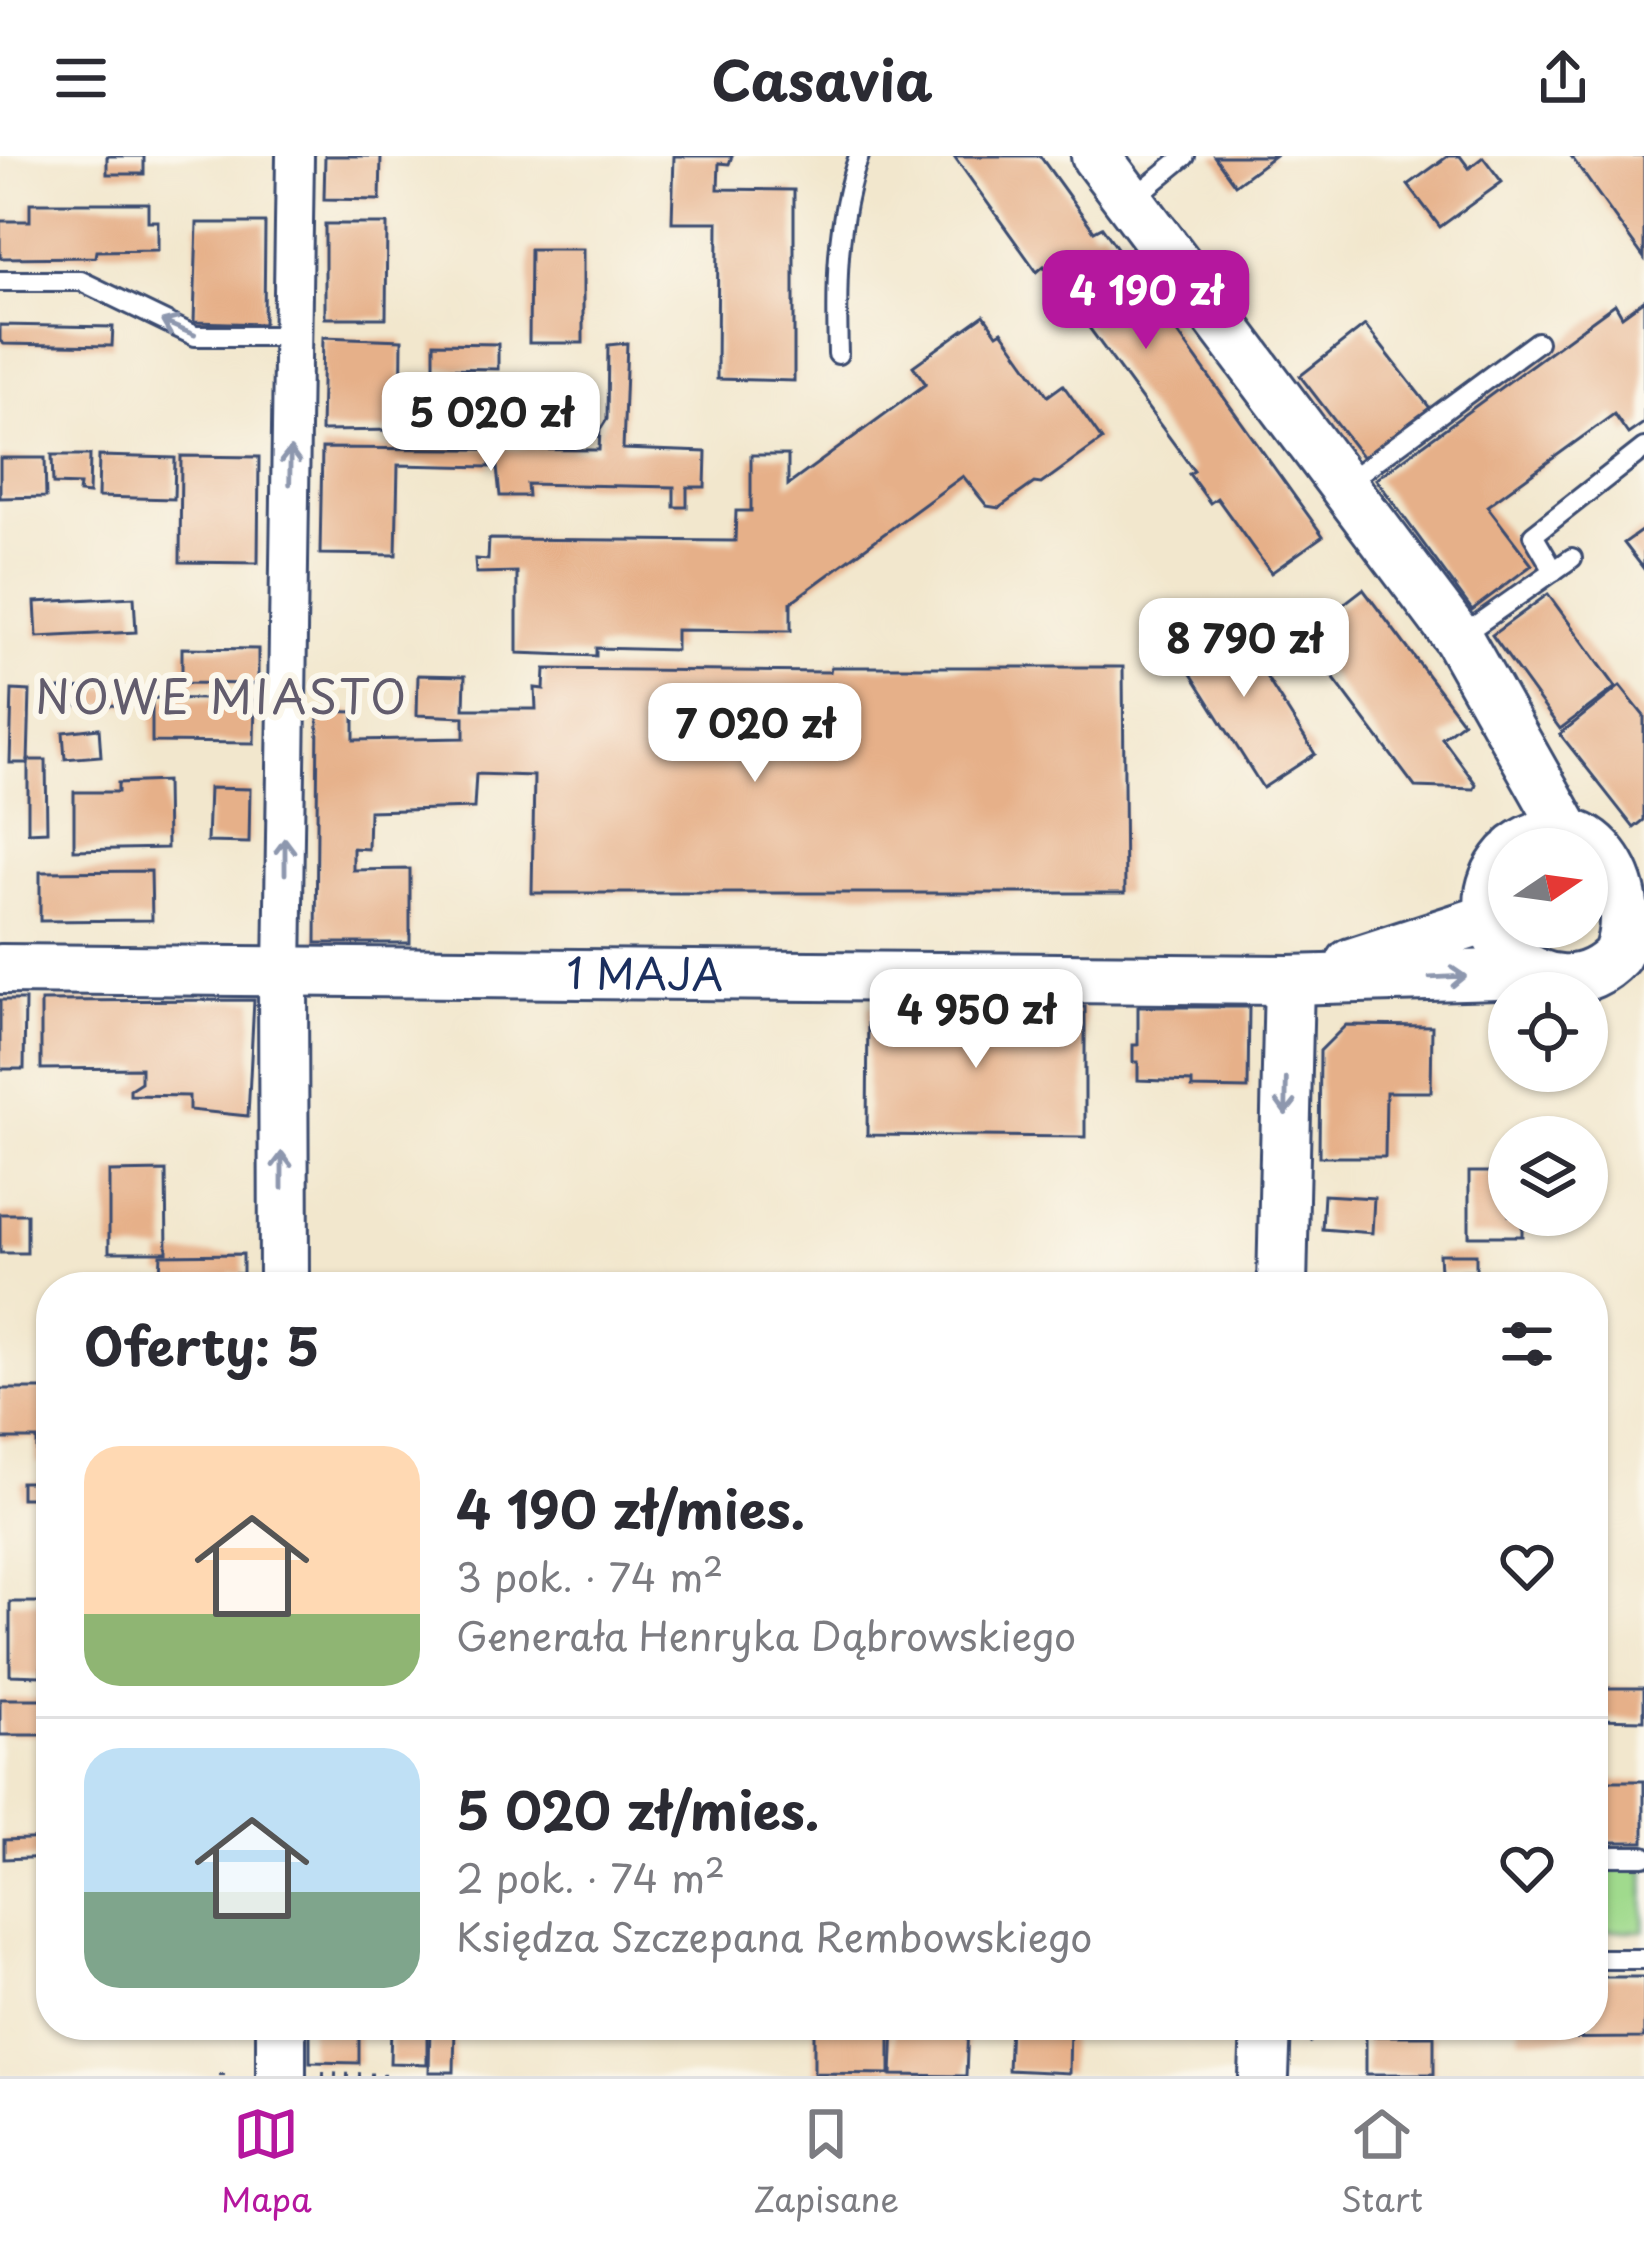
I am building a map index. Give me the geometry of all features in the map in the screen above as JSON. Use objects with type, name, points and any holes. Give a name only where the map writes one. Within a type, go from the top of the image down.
[{"type":"street","points":[[284,1272],[295,156]]},
{"type":"street","points":[[1096,156],[1458,638],[1496,700],[1528,828]]},
{"type":"street","points":[[1579,972],[1631,939],[1634,887],[1620,860],[1608,850]]},
{"type":"street","name":"1 MAJA","points":[[1288,980],[1488,920]]},
{"type":"street","points":[[1504,948],[1532,972]]},
{"type":"street","name":"1 MAJA","points":[[0,969],[1288,980],[1488,974]]},
{"type":"street","points":[[1282,1272],[1288,980]]},
{"type":"street","points":[[287,2040],[302,2075]]},
{"type":"lane","points":[[838,354],[840,242],[849,183],[859,156]]},
{"type":"lane","points":[[1130,201],[1185,156]]},
{"type":"lane","points":[[0,281],[81,281],[195,336],[293,336]]},
{"type":"lane","points":[[1342,486],[1538,342]]},
{"type":"lane","points":[[1441,387],[1451,405]]},
{"type":"lane","points":[[1554,571],[1532,535],[1644,448]]},
{"type":"lane","points":[[1458,638],[1571,558]]},
{"type":"lane","points":[[1608,1856],[1644,1856]]},
{"type":"lane","points":[[1608,1959],[1644,1959]]},
{"type":"path","points":[[1277,2052],[1311,2040]]},
{"type":"path","points":[[302,2075],[390,2076]]},
{"type":"green space","points":[[1608,1869],[1644,1869],[1644,1931],[1608,1931]]},
{"type":"building","points":[[107,156],[144,156],[144,174],[107,174]]},
{"type":"building","points":[[325,156],[381,156],[380,200],[324,199]]},
{"type":"building","points":[[674,156],[732,156],[729,164],[719,163],[718,189],[794,190],[794,381],[717,379],[718,222],[672,222]]},
{"type":"building","points":[[954,156],[1040,156],[1094,231],[1102,227],[1323,536],[1271,573],[1217,498],[1210,503],[1189,474],[1194,471],[1044,266],[1037,272]]},
{"type":"building","points":[[1214,156],[1274,156],[1235,185]]},
{"type":"building","points":[[1448,156],[1460,156],[1469,168],[1483,157],[1502,182],[1440,227],[1408,185]]},
{"type":"building","points":[[1571,156],[1644,156],[1644,258]]},
{"type":"building","points":[[30,203],[148,203],[148,221],[158,221],[158,250],[96,251],[95,257],[0,258],[0,221],[30,221]]},
{"type":"building","points":[[197,223],[265,223],[264,324],[194,322]]},
{"type":"building","points":[[325,224],[387,224],[386,318],[325,318]]},
{"type":"building","points":[[530,249],[583,249],[583,343],[529,343]]},
{"type":"building","points":[[1644,300],[1644,423],[1628,434],[1614,414],[1487,506],[1532,565],[1472,610],[1376,479],[1615,304],[1622,316]]},
{"type":"building","points":[[984,315],[997,334],[1002,331],[1048,396],[1063,385],[1102,440],[999,508],[987,506],[963,476],[791,602],[791,631],[676,630],[676,650],[596,648],[596,656],[517,653],[517,572],[476,573],[475,559],[488,560],[489,539],[735,541],[736,511],[751,511],[751,455],[788,455],[788,485],[926,384],[913,366]]},
{"type":"building","points":[[0,325],[113,327],[112,346],[4,344]]},
{"type":"building","points":[[1365,325],[1430,408],[1364,459],[1300,376]]},
{"type":"building","points":[[323,337],[402,340],[401,430],[321,431]]},
{"type":"building","points":[[434,343],[498,344],[498,369],[434,368]]},
{"type":"building","points":[[627,343],[623,449],[706,452],[705,487],[687,487],[687,507],[674,507],[674,487],[527,484],[528,496],[500,496],[496,458],[490,458],[490,467],[398,465],[396,555],[320,554],[322,448],[599,450],[600,430],[607,419],[608,345]]},
{"type":"building","points":[[572,380],[574,448],[526,448],[526,382]]},
{"type":"building","points":[[52,455],[90,455],[89,494],[79,493],[80,485],[53,484]]},
{"type":"building","points":[[99,456],[175,458],[174,499],[98,497]]},
{"type":"building","points":[[181,456],[259,457],[258,563],[180,562]]},
{"type":"building","points":[[0,458],[45,458],[46,497],[0,498]]},
{"type":"building","points":[[1644,529],[1644,569],[1624,543]]},
{"type":"building","points":[[1363,589],[1463,722],[1442,738],[1476,784],[1474,789],[1415,787],[1302,636]]},
{"type":"building","points":[[1548,594],[1616,687],[1560,729],[1492,635]]},
{"type":"building","points":[[134,597],[136,632],[37,637],[35,602]]},
{"type":"building","points":[[1226,613],[1315,754],[1263,788],[1174,647]]},
{"type":"building","points":[[182,648],[258,649],[258,684],[182,683]]},
{"type":"building","points":[[831,667],[1123,667],[1125,893],[532,893],[534,776],[476,774],[474,808],[369,811],[368,849],[353,848],[353,870],[410,869],[410,943],[316,943],[318,711],[354,712],[354,740],[464,738],[464,717],[417,715],[418,675],[465,676],[464,709],[536,709],[535,688],[544,689],[545,669],[830,672]]},
{"type":"building","points":[[1620,686],[1644,716],[1644,820],[1634,828],[1560,734]]},
{"type":"building","points":[[134,687],[135,705],[60,706],[60,689]]},
{"type":"building","points":[[12,690],[30,691],[28,763],[10,763]]},
{"type":"building","points":[[152,698],[255,700],[254,743],[152,742]]},
{"type":"building","points":[[99,728],[101,756],[65,759],[63,732]]},
{"type":"building","points":[[28,760],[46,760],[47,831],[28,832]]},
{"type":"building","points":[[166,781],[167,848],[74,850],[74,792],[118,792],[118,783]]},
{"type":"building","points":[[209,788],[250,789],[249,843],[207,842]]},
{"type":"building","points":[[151,871],[152,920],[40,921],[40,872]]},
{"type":"building","points":[[0,1000],[25,1000],[24,1069],[0,1069]]},
{"type":"building","points":[[254,1000],[248,1116],[189,1110],[189,1096],[130,1095],[130,1089],[141,1082],[141,1068],[41,1069],[41,1001]]},
{"type":"building","points":[[868,1006],[1085,1007],[1085,1137],[867,1135]]},
{"type":"building","points":[[1138,1007],[1249,1007],[1248,1089],[1138,1080],[1133,1045],[1138,1045]]},
{"type":"building","points":[[1346,1025],[1432,1026],[1431,1092],[1386,1092],[1385,1157],[1319,1157],[1320,1051]]},
{"type":"building","points":[[166,1171],[167,1252],[109,1252],[109,1172]]},
{"type":"building","points":[[1469,1172],[1488,1172],[1488,1236],[1469,1236]]},
{"type":"building","points":[[1324,1195],[1374,1198],[1372,1233],[1322,1229]]},
{"type":"building","points":[[0,1214],[27,1214],[27,1253],[0,1253]]},
{"type":"building","points":[[243,1254],[243,1272],[160,1272],[161,1255]]},
{"type":"building","points":[[1439,1254],[1476,1254],[1476,1270],[1440,1271]]},
{"type":"building","points":[[0,1389],[36,1389],[36,1439],[0,1439]]},
{"type":"building","points":[[21,1482],[36,1482],[36,1498],[21,1498]]},
{"type":"building","points":[[10,1602],[36,1602],[36,1676],[10,1675]]},
{"type":"building","points":[[1608,1688],[1644,1688],[1644,1720],[1608,1719]]},
{"type":"building","points":[[0,1699],[36,1699],[36,1735],[0,1735]]},
{"type":"building","points":[[1608,1781],[1644,1781],[1644,1842],[1608,1842]]},
{"type":"building","points":[[36,1839],[36,1858],[4,1859],[4,1840]]},
{"type":"building","points":[[1608,1977],[1644,1977],[1644,2038],[1608,2038]]},
{"type":"building","points":[[310,2040],[359,2040],[359,2063],[310,2062]]},
{"type":"building","points":[[391,2040],[427,2040],[427,2064],[390,2063]]},
{"type":"building","points":[[430,2040],[455,2040],[454,2072],[429,2072]]},
{"type":"building","points":[[814,2040],[890,2040],[890,2074],[814,2073]]},
{"type":"building","points":[[893,2040],[967,2040],[966,2076],[892,2075]]},
{"type":"building","points":[[1009,2040],[1070,2040],[1069,2073],[1008,2070]]},
{"type":"building","points":[[1366,2040],[1434,2040],[1434,2074],[1366,2074]]},
{"type":"district","name":"NOWE MIASTO","points":[[222,698]]}]
